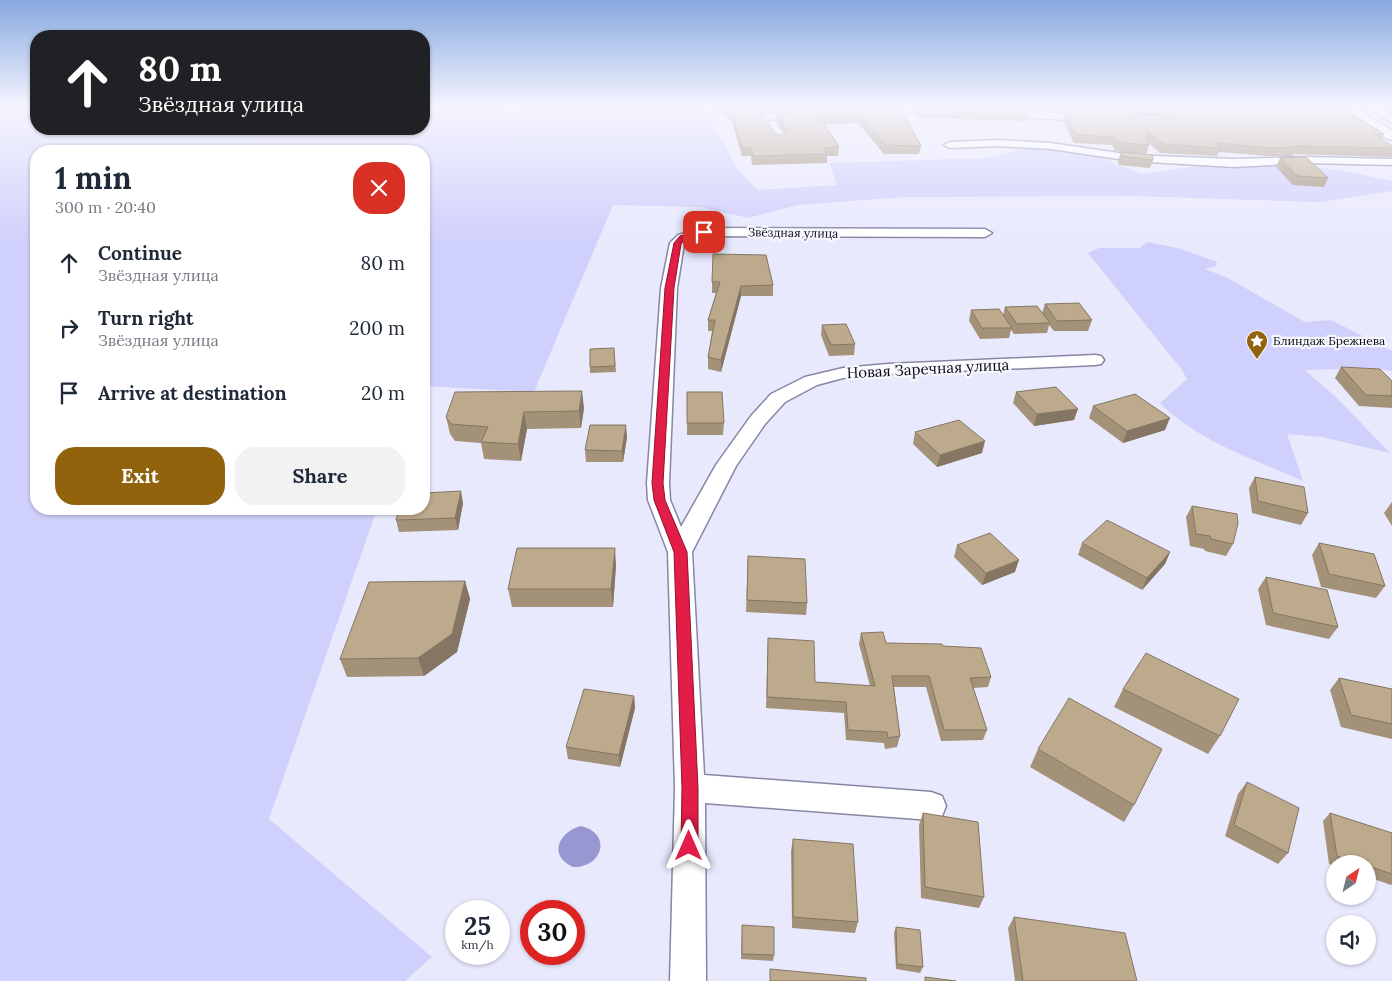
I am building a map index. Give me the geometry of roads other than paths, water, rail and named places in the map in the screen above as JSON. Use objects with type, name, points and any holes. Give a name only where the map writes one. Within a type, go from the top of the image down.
[{"type":"street","points":[[1090,152],[1132,158],[1234,163],[1308,160],[1392,162]]},
{"type":"street","name":"Звёздная улица","points":[[680,552],[660,500],[658,483],[670,288],[677,243],[683,238],[704,232],[985,233]]},
{"type":"street","name":"Новая Заречная улица","points":[[688,981],[690,788],[680,552],[726,465],[758,420],[778,398],[811,381],[843,373],[888,369],[1095,360]]},
{"type":"street","points":[[690,788],[931,806]]},
{"type":"place","name":"Блиндаж Брежнева","points":[[1257,360]]}]
